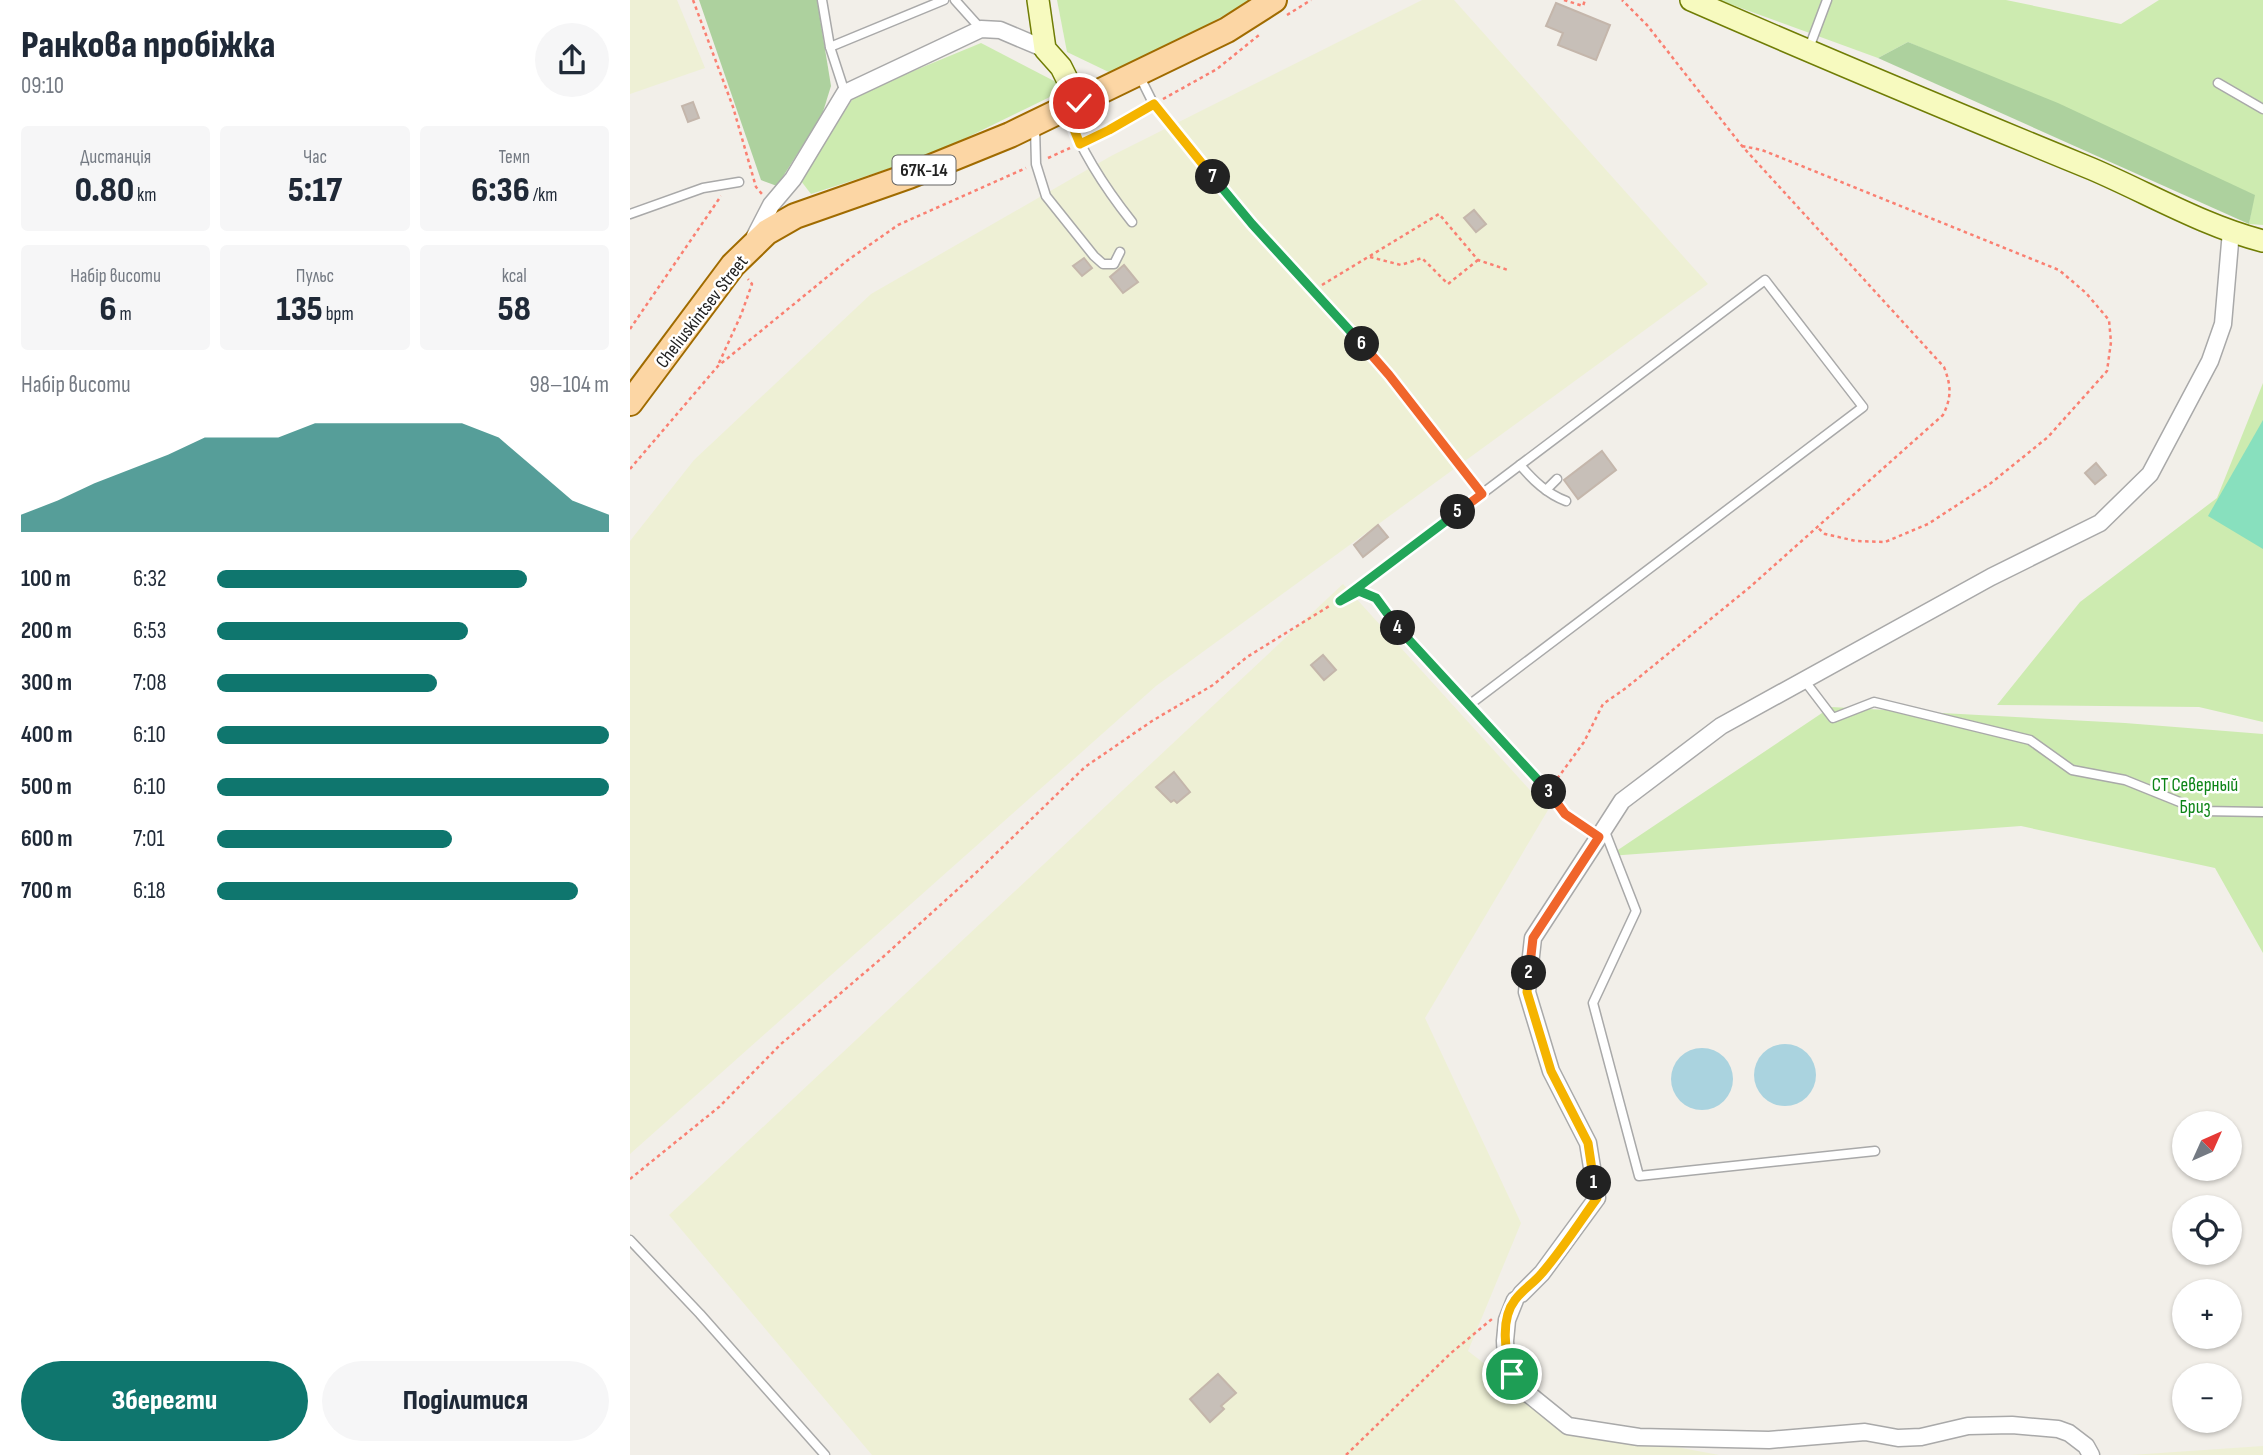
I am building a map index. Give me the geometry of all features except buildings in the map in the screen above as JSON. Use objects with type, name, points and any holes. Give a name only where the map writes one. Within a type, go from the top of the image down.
[{"type":"main road","points":[[1038,0],[1045,49],[1061,67],[1073,107]]},
{"type":"main road","points":[[1691,0],[2130,185],[2231,231],[2263,242]]},
{"type":"main road","name":"Cheliuskintsev Street","points":[[630,403],[733,265],[745,262],[767,232],[795,216],[909,176],[1073,107],[1227,30],[1276,10]]},
{"type":"street","points":[[745,262],[771,205],[793,179],[845,93],[981,29],[1000,30],[1045,49]]},
{"type":"street","points":[[2091,1455],[2086,1446],[2069,1433],[2012,1425],[1968,1426],[1921,1437],[1898,1438],[1865,1432],[1769,1440],[1639,1437],[1568,1426],[1527,1392],[1512,1374],[1507,1359],[1507,1320],[1518,1297],[1542,1273],[1597,1198],[1588,1143],[1551,1071],[1527,992],[1533,938],[1622,801],[1721,726],[1991,577],[2100,523],[2150,474],[2205,371],[2223,324],[2231,231]]},
{"type":"lane","points":[[822,0],[830,47],[845,93]]},
{"type":"lane","points":[[830,47],[944,0]]},
{"type":"lane","points":[[955,0],[981,29]]},
{"type":"lane","points":[[1808,51],[1827,0]]},
{"type":"lane","points":[[1138,74],[1154,104],[1252,224],[1389,375],[1482,494]]},
{"type":"lane","points":[[2218,83],[2263,110]]},
{"type":"lane","points":[[1073,107],[1080,144],[1105,189],[1132,222]]},
{"type":"lane","points":[[1034,124],[1036,164],[1046,196],[1094,256],[1104,264],[1114,264],[1120,253]]},
{"type":"lane","points":[[630,214],[703,188],[738,182]]},
{"type":"lane","points":[[1340,601],[1766,280],[1863,407],[1469,705]]},
{"type":"lane","points":[[1520,465],[1535,483],[1566,501]]},
{"type":"lane","points":[[1546,490],[1557,479]]},
{"type":"lane","points":[[1804,680],[1833,718],[1874,702],[2030,740],[2072,770],[2125,780],[2202,811],[2263,812]]},
{"type":"lane","points":[[1601,833],[1636,911],[1593,1003],[1639,1176],[1875,1151]]},
{"type":"lane","points":[[630,1240],[700,1314],[825,1455]]},
{"type":"path","points":[[693,0],[733,107],[757,187]]},
{"type":"path","points":[[1276,10],[1311,0]]},
{"type":"path","points":[[1564,0],[1583,6],[1585,0]]},
{"type":"path","points":[[1548,791],[1584,742],[1603,704],[1740,596],[1944,415],[1951,401],[1950,383],[1944,367],[1742,146],[1647,25],[1622,0]]},
{"type":"path","points":[[630,468],[718,366],[848,260],[898,225],[1109,130],[1217,69],[1267,28]]},
{"type":"path","points":[[1742,146],[1762,150],[2059,270],[2086,293],[2109,320],[2111,342],[2106,372],[2048,437],[1992,483],[1928,524],[1885,542],[1856,541],[1825,534],[1817,527]]},
{"type":"path","points":[[630,329],[727,188],[747,181],[757,187],[771,205]]},
{"type":"path","points":[[1313,290],[1439,214],[1478,260],[1508,270]]},
{"type":"path","points":[[1370,257],[1401,265],[1422,258],[1448,284],[1478,260]]},
{"type":"path","points":[[718,366],[741,315],[751,284],[745,262]]},
{"type":"path","points":[[630,1179],[719,1107],[781,1044],[902,940],[1085,767],[1152,721],[1213,685],[1247,657],[1359,591],[1376,598],[1407,639],[1548,791],[1565,814],[1601,833]]},
{"type":"path","points":[[1346,1455],[1451,1353],[1518,1297]]},
{"type":"green space","points":[[630,0],[677,0],[705,68],[630,94]]},
{"type":"green space","points":[[699,0],[817,0],[831,86],[822,115],[777,186],[761,180]]},
{"type":"green space","points":[[1057,0],[1251,0],[1117,76],[1067,52]]},
{"type":"green space","points":[[1422,0],[1454,0],[1708,284],[1156,686],[630,1154],[630,541],[694,460],[871,294],[1111,156]]},
{"type":"green space","points":[[1719,0],[2006,0],[2121,24],[2159,0],[2263,0],[2263,225],[2249,224],[2254,195],[1908,42],[1878,58]]},
{"type":"green space","points":[[1908,42],[2058,103],[2255,195],[2249,224],[1878,58]]},
{"type":"green space","points":[[981,43],[1056,82],[1054,95],[931,155],[811,194],[801,181],[855,95]]},
{"type":"green space","points":[[2263,383],[2263,722],[2199,707],[1997,705],[2080,602],[2217,498]]},
{"type":"green space","points":[[2263,420],[2263,549],[2208,516]]},
{"type":"green space","points":[[1343,584],[1548,810],[1425,1018],[1521,1223],[1468,1351],[1565,1426],[1719,1455],[872,1455],[669,1215]]},
{"type":"green space","name":"СТ Северный Бриз","points":[[1831,707],[2125,723],[2263,734],[2263,953],[2215,868],[2021,826],[1609,856]]},
{"type":"green space","points":[[2263,1446],[2263,1455],[2131,1455]]},
{"type":"water","points":[[1785,1044],[1797,1046],[1807,1053],[1814,1063],[1814,1087],[1807,1097],[1797,1104],[1785,1106],[1773,1104],[1763,1097],[1756,1087],[1754,1075],[1756,1063],[1763,1053],[1773,1046]]},
{"type":"water","points":[[1702,1048],[1714,1050],[1724,1057],[1731,1067],[1731,1091],[1724,1101],[1714,1108],[1702,1110],[1690,1108],[1680,1101],[1673,1091],[1671,1079],[1673,1067],[1680,1057],[1690,1050]]},
{"type":"route","points":[[1079,103],[1066,110],[1080,144],[1154,104],[1252,224],[1389,375],[1482,494],[1340,601],[1359,591],[1376,598],[1407,639],[1544,785],[1565,814],[1599,837],[1533,938],[1527,992],[1551,1071],[1588,1143],[1597,1198],[1542,1273],[1515,1300],[1510,1309],[1506,1341],[1507,1359],[1512,1374]]}]
